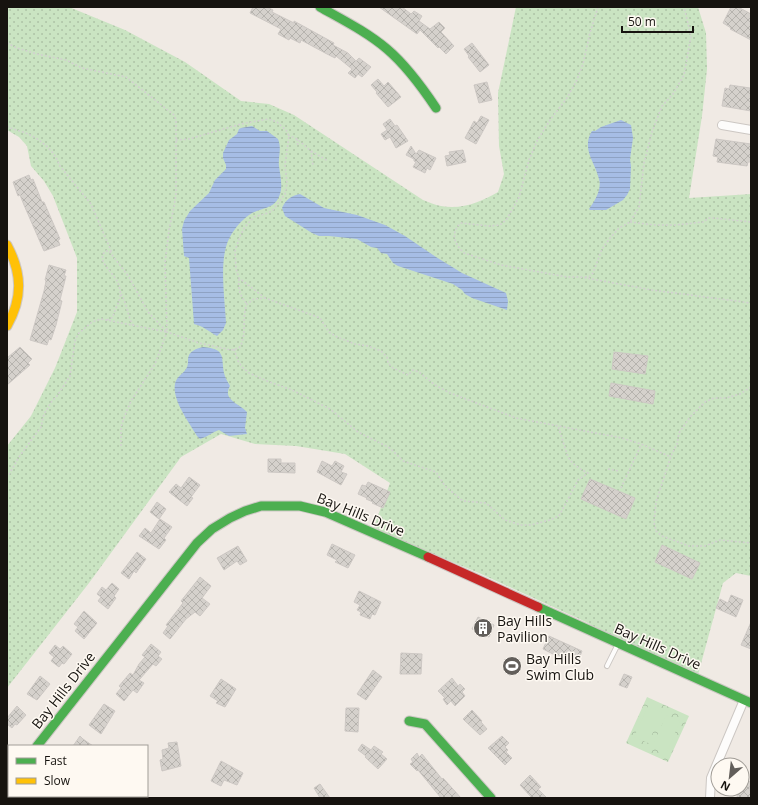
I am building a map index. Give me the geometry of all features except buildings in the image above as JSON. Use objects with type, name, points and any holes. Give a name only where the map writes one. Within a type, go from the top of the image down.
[{"type":"street","points":[[320,7],[366,33],[388,49],[414,76],[436,108]]},
{"type":"street","points":[[722,125],[751,130]]},
{"type":"street","points":[[7,245],[14,256],[19,280],[18,303],[13,317],[7,326]]},
{"type":"street","name":"Bay Hills Drive","points":[[38,745],[197,543],[212,529],[230,518],[261,506],[300,506],[325,512],[748,701]]},
{"type":"street","points":[[710,798],[711,778],[748,701]]},
{"type":"street","points":[[409,721],[425,724],[491,798]]},
{"type":"lane","points":[[607,666],[618,643]]},
{"type":"path","points":[[598,7],[590,32],[583,64],[576,82],[567,98],[550,120],[538,141],[529,160],[519,197],[508,219],[500,225],[489,226],[462,223],[458,226],[454,232],[454,238],[459,249],[464,253],[516,268],[567,277],[589,277],[593,273],[602,249],[618,228],[630,222],[639,207],[644,163],[652,132],[662,106],[673,94],[684,75],[691,36],[684,7]]},
{"type":"path","points":[[7,43],[17,48],[37,54],[66,60],[82,68],[126,77],[174,115],[176,120],[176,194],[165,256],[168,323],[167,332],[155,364],[131,401],[125,415],[121,427],[121,446]]},
{"type":"path","points":[[176,140],[189,139],[242,124],[268,119],[277,122],[286,130],[288,135],[285,165],[287,183],[285,194],[273,210],[254,218],[245,227],[236,245],[235,258],[239,278],[239,291],[243,300],[247,304]]},
{"type":"path","points":[[7,126],[37,138],[58,160],[59,165],[91,204],[115,258]]},
{"type":"path","points":[[288,135],[328,161]]},
{"type":"path","points":[[296,139],[298,147]]},
{"type":"path","points":[[311,151],[313,166]]},
{"type":"path","points":[[630,222],[655,225],[676,225],[703,222],[709,218],[751,222]]},
{"type":"path","points":[[133,325],[128,315],[119,284],[112,272],[102,263],[104,252],[109,251],[115,258],[129,277],[148,312],[167,332]]},
{"type":"path","points":[[581,277],[652,290],[751,303]]},
{"type":"path","points":[[239,278],[265,298],[320,318],[329,332],[345,341],[381,351],[387,357],[388,363],[393,368],[408,376],[411,372],[416,370],[442,389],[516,418],[602,433],[641,444],[671,458]]},
{"type":"path","points":[[107,320],[113,317],[114,311],[121,299],[121,293]]},
{"type":"path","points":[[7,478],[19,457],[41,427],[44,414],[52,400],[57,396],[70,376],[75,341],[78,334],[88,325],[96,320],[107,320],[167,332],[199,343],[234,350],[239,348],[242,343],[244,313],[247,304],[254,299],[265,298]]},
{"type":"path","points":[[234,350],[238,361],[249,373],[292,390],[330,409],[358,432],[390,448],[403,461],[436,472],[445,486],[462,501],[482,502],[501,518],[512,523],[531,525],[560,516],[578,480],[588,473],[577,468],[568,457],[558,426]]},
{"type":"path","points":[[751,387],[740,394],[726,398],[714,398],[705,402],[690,417],[679,433],[656,502],[654,522],[656,531],[662,536],[669,540],[689,546],[705,546],[720,540],[751,543]]},
{"type":"path","points":[[621,488],[641,444]]},
{"type":"path","points":[[608,469],[619,471]]},
{"type":"green space","points":[[7,7],[69,7],[125,30],[185,62],[241,101],[269,104],[294,115],[423,200],[439,206],[456,207],[485,199],[498,192],[504,174],[499,146],[498,93],[516,7],[698,7],[706,33],[707,69],[702,116],[689,198],[751,194],[751,576],[736,573],[723,583],[696,682],[638,653],[586,622],[479,573],[373,529],[390,483],[345,454],[296,446],[255,444],[221,434],[181,457],[89,583],[7,688],[7,446],[31,416],[55,368],[77,312],[77,258],[53,196],[44,181],[31,166],[27,146],[19,137],[7,130]]},
{"type":"green space","points":[[647,697],[689,716],[668,762],[626,743]]},
{"type":"green space","points":[[648,706],[662,713],[648,743],[634,737]]},
{"type":"green space","points":[[666,715],[680,721],[667,752],[653,745]]},
{"type":"water","points":[[621,120],[631,125],[633,138],[630,159],[630,189],[623,200],[606,210],[590,210],[589,209],[594,202],[600,187],[600,183],[588,150],[589,138],[592,131]]},
{"type":"water","points":[[252,126],[260,131],[267,131],[278,139],[280,146],[279,162],[281,190],[279,197],[273,205],[249,215],[235,229],[227,242],[223,265],[226,323],[223,330],[217,336],[203,327],[194,324],[189,258],[184,256],[182,229],[184,221],[190,211],[209,193],[215,180],[226,169],[223,153],[229,140],[237,134],[239,129]]},
{"type":"water","points":[[300,194],[324,208],[357,215],[385,225],[405,236],[462,273],[506,293],[508,301],[507,310],[472,298],[453,284],[398,266],[393,263],[387,254],[381,253],[377,248],[371,247],[357,239],[319,236],[312,233],[285,216],[282,208],[289,198]]},
{"type":"water","points":[[203,347],[216,350],[221,354],[224,375],[230,386],[228,395],[232,401],[247,412],[245,428],[247,434],[229,436],[219,430],[200,439],[182,411],[176,397],[175,384],[178,377],[187,368],[189,354]]},
{"type":"traffic: fast","points":[[320,7],[363,32],[387,49],[414,77],[436,108]]},
{"type":"traffic: fast","points":[[38,745],[197,543],[212,529],[230,518],[261,506],[300,506],[325,512],[428,557]]},
{"type":"traffic: fast","points":[[538,607],[751,703]]},
{"type":"traffic: fast","points":[[409,721],[425,724],[491,798]]},
{"type":"traffic: slow","points":[[7,245],[16,266],[19,286],[16,305],[7,326]]},
{"type":"traffic: jam","points":[[428,557],[538,607]]},
{"type":"place","name":"Bay Hills Pavilion","points":[[483,628]]},
{"type":"place","name":"Bay Hills Swim Club","points":[[512,666]]}]
